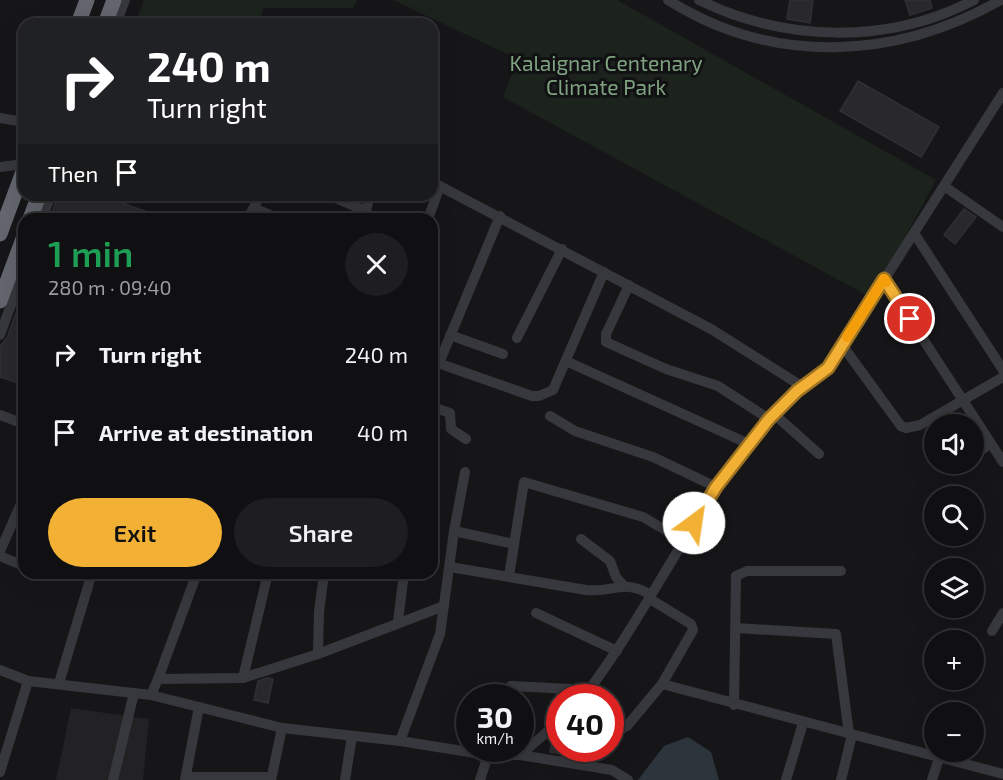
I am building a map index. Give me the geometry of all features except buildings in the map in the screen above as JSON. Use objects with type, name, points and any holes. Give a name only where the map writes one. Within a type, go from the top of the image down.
[{"type":"highway","points":[[80,18],[87,0]]},
{"type":"highway","points":[[107,18],[114,0]]},
{"type":"highway","points":[[0,234],[4,206],[18,178]]},
{"type":"highway","points":[[0,301],[18,252]]},
{"type":"street","points":[[118,18],[125,0]]},
{"type":"street","points":[[668,0],[698,17],[752,38],[806,47],[831,48],[891,43],[917,36],[978,13],[1001,0]]},
{"type":"street","points":[[699,0],[742,18],[768,25],[808,32],[831,33],[869,32],[897,27],[940,15],[974,0]]},
{"type":"street","points":[[593,684],[651,597],[716,487],[772,417],[803,387],[828,368],[1003,93]]},
{"type":"street","points":[[0,118],[18,121]]},
{"type":"street","points":[[0,167],[18,166]]},
{"type":"street","points":[[438,185],[711,329],[803,387]]},
{"type":"street","points":[[944,186],[1003,227]]},
{"type":"street","points":[[251,213],[257,201]]},
{"type":"street","points":[[339,201],[361,213]]},
{"type":"street","points":[[254,208],[265,213]]},
{"type":"street","points":[[438,358],[500,216]]},
{"type":"street","points":[[914,233],[1001,362]]},
{"type":"street","points":[[517,338],[562,249]]},
{"type":"street","points":[[438,363],[539,396],[553,390],[604,272]]},
{"type":"street","points":[[884,279],[960,400],[1003,462]]},
{"type":"street","points":[[629,285],[606,334],[606,342],[666,369],[718,386],[772,417],[819,454]]},
{"type":"street","points":[[0,335],[18,286]]},
{"type":"street","points":[[450,335],[503,354]]},
{"type":"street","points":[[842,345],[901,426],[906,428],[920,425],[1003,377]]},
{"type":"street","points":[[566,361],[749,444]]},
{"type":"street","points":[[438,409],[450,413],[451,429],[466,439]]},
{"type":"street","points":[[0,415],[18,422]]},
{"type":"street","points":[[550,416],[575,431],[653,457],[716,487]]},
{"type":"street","points":[[984,448],[990,444]]},
{"type":"street","points":[[400,741],[433,659],[444,606],[453,531],[465,472]]},
{"type":"street","points":[[508,576],[524,482],[643,517],[684,541]]},
{"type":"street","points":[[18,518],[0,554],[18,563]]},
{"type":"street","points":[[453,531],[514,544]]},
{"type":"street","points":[[581,540],[610,561],[616,577],[624,586]]},
{"type":"street","points":[[450,567],[598,592],[624,586],[639,587],[693,627],[692,634],[662,684],[624,728]]},
{"type":"street","points":[[735,705],[734,582],[740,573],[841,571]]},
{"type":"street","points":[[59,682],[90,579]]},
{"type":"street","points":[[151,695],[195,579]]},
{"type":"street","points":[[243,678],[267,579]]},
{"type":"street","points":[[318,654],[324,579]]},
{"type":"street","points":[[398,622],[403,579]]},
{"type":"street","points":[[158,679],[243,678],[318,654],[444,606]]},
{"type":"street","points":[[536,613],[617,651]]},
{"type":"street","points":[[992,631],[1003,613]]},
{"type":"street","points":[[736,628],[829,631],[836,634],[850,735],[841,780]]},
{"type":"street","points":[[0,670],[28,681],[59,682],[151,695],[282,728],[400,741],[456,750]]},
{"type":"street","points":[[0,772],[28,681]]},
{"type":"street","points":[[662,684],[924,754]]},
{"type":"street","points":[[113,780],[134,693]]},
{"type":"street","points":[[199,707],[185,779],[271,778],[282,728]]},
{"type":"street","points":[[786,780],[802,723]]},
{"type":"street","points":[[534,743],[546,733]]},
{"type":"street","points":[[345,780],[352,736]]},
{"type":"street","points":[[534,757],[612,770],[628,780]]},
{"type":"street","points":[[480,780],[486,762]]},
{"type":"street","points":[[932,780],[938,762]]},
{"type":"street","points":[[955,762],[1003,774]]},
{"type":"street","points":[[991,771],[999,780]]},
{"type":"shaded area","points":[[71,708],[149,719],[143,780],[56,780]]},
{"type":"shaded area","points":[[688,737],[711,752],[719,780],[638,780],[664,746]]},
{"type":"green space","points":[[144,0],[357,0],[353,8],[263,8],[260,18],[137,18]]},
{"type":"green space","name":"Kalaignar Centenary Climate Park","points":[[393,0],[617,0],[936,180],[872,298],[503,97],[518,59],[438,21],[438,18],[431,18]]},
{"type":"slow traffic","points":[[847,337],[884,279],[886,282]]},
{"type":"route","points":[[694,523],[716,487],[769,419],[797,391],[828,368],[884,279],[910,319]]}]
